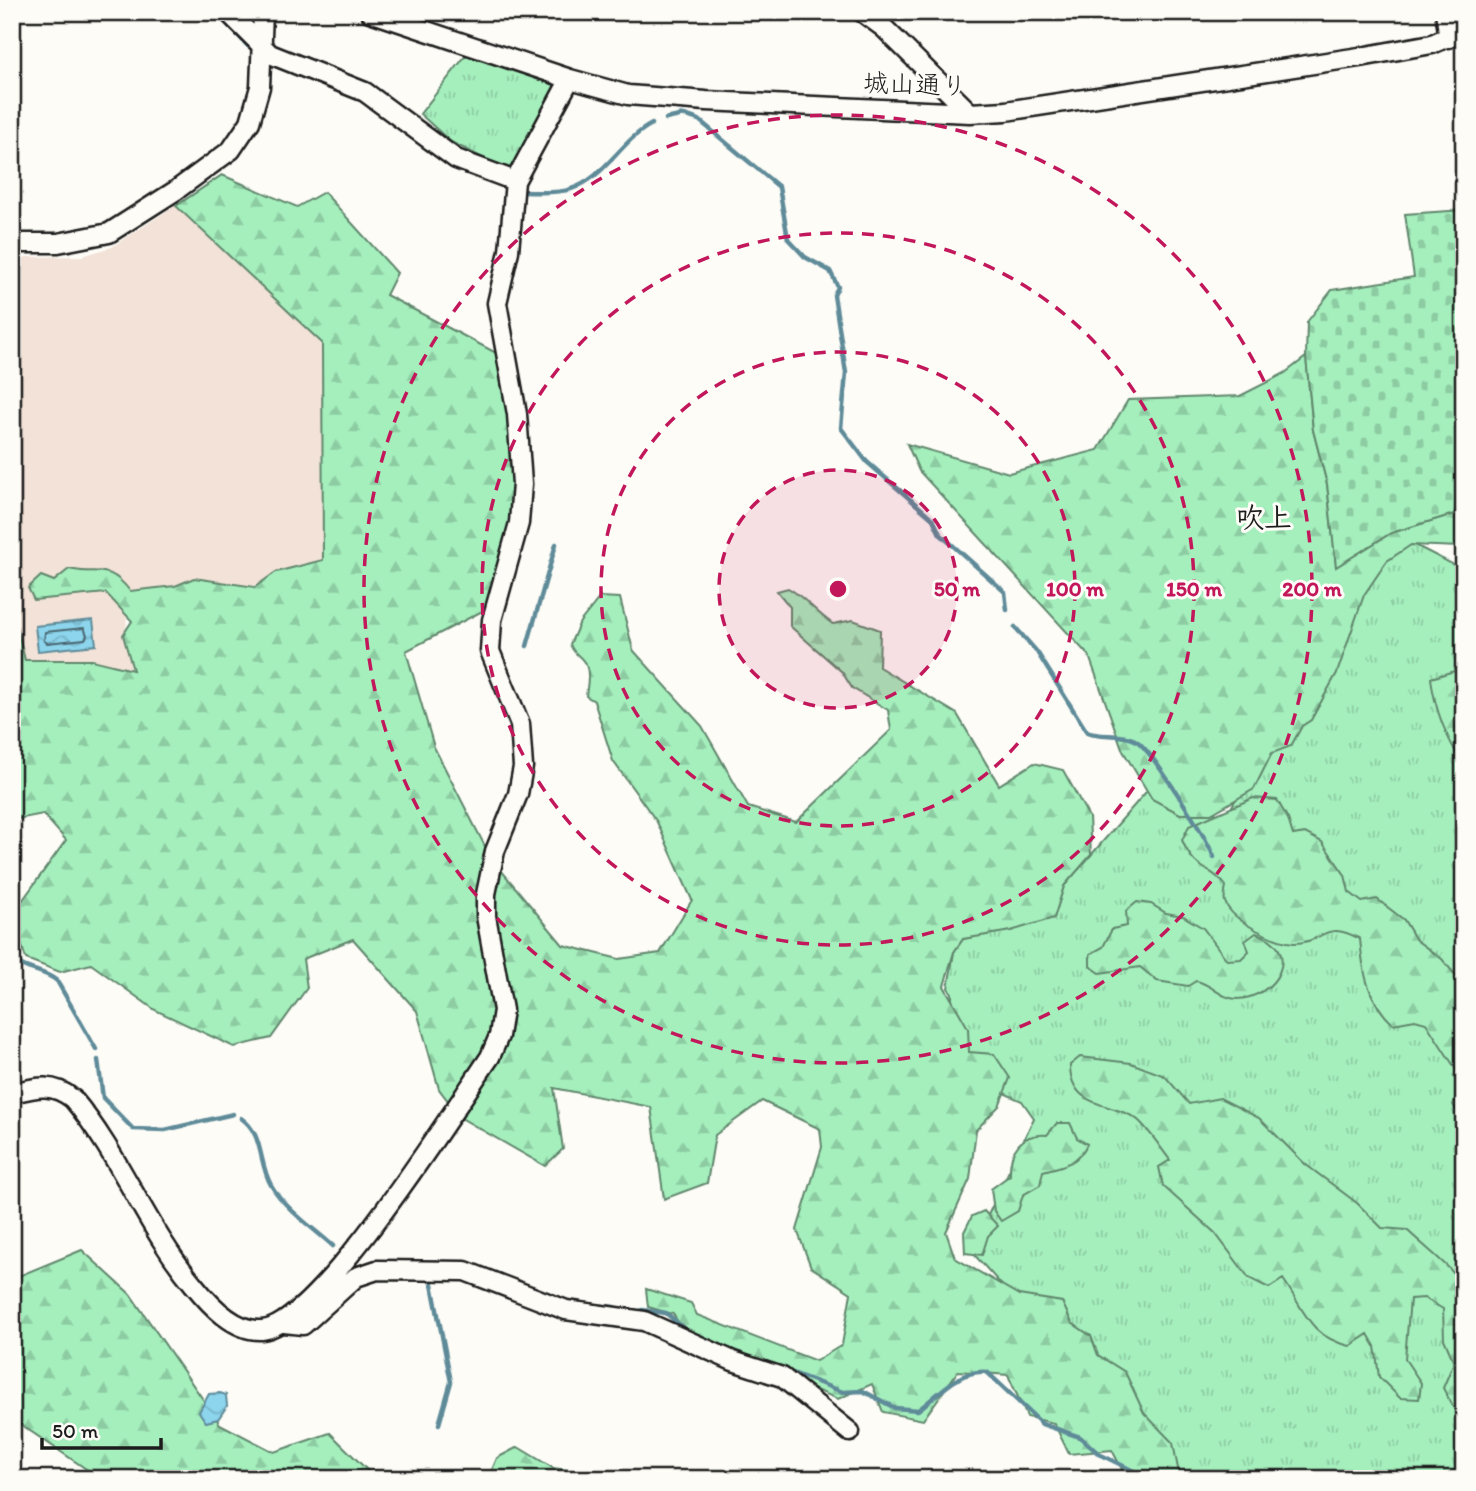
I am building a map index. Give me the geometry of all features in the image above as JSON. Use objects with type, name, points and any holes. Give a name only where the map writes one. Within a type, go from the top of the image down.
[{"type":"street","points":[[228,12],[262,49],[291,64],[365,92],[456,159],[515,181]]},
{"type":"street","points":[[12,243],[58,243],[109,233],[216,163],[238,142],[250,122],[260,87],[263,12]]},
{"type":"street","name":"城山通り","points":[[370,12],[570,79],[628,95],[662,99],[970,113],[1006,111],[1366,56],[1432,44],[1457,34]]},
{"type":"street","points":[[862,12],[884,28],[970,113]]},
{"type":"street","points":[[1445,12],[1457,34]]},
{"type":"street","points":[[284,1324],[366,1236],[490,1057],[499,1036],[503,1010],[486,916],[486,894],[495,850],[518,794],[523,766],[520,724],[496,668],[489,638],[519,523],[522,484],[517,414],[497,303],[509,251],[515,181],[570,79]]},
{"type":"street","points":[[12,1093],[47,1087],[65,1092],[73,1099],[93,1127],[166,1250],[200,1293],[227,1318],[244,1328],[263,1330],[284,1324],[303,1325],[356,1278],[367,1273],[422,1268],[465,1271],[566,1310],[644,1321],[733,1361],[782,1377],[850,1432]]},
{"type":"shaded area","points":[[222,175],[239,197],[327,355],[340,578],[127,596],[126,638],[131,668],[20,678],[12,629],[12,267],[26,257],[82,256],[112,247]]},
{"type":"green space","points":[[467,54],[554,83],[557,91],[517,170],[509,171],[451,142],[420,114]]},
{"type":"green space","points":[[222,175],[297,207],[324,192],[397,273],[386,295],[500,355],[513,425],[514,516],[490,607],[406,651],[434,747],[491,858],[563,945],[619,959],[660,953],[692,900],[657,822],[613,761],[594,701],[586,696],[586,665],[570,644],[580,622],[600,597],[620,598],[633,650],[702,726],[748,807],[796,822],[891,730],[888,710],[852,688],[842,672],[790,626],[790,607],[777,591],[788,588],[833,624],[853,620],[880,630],[879,667],[957,714],[999,785],[1034,763],[1063,770],[1089,817],[1091,855],[1064,886],[1054,918],[1011,931],[963,939],[954,952],[944,986],[968,1028],[969,1052],[994,1054],[1010,1078],[999,1106],[976,1130],[970,1179],[946,1232],[955,1258],[1019,1295],[1062,1302],[1072,1323],[1091,1336],[1098,1355],[1125,1372],[1144,1413],[1173,1443],[1180,1479],[1127,1479],[1112,1450],[1069,1454],[1054,1423],[1027,1417],[1008,1375],[958,1371],[923,1420],[883,1412],[872,1384],[838,1399],[689,1339],[673,1314],[648,1307],[646,1289],[691,1303],[697,1315],[816,1361],[842,1345],[851,1293],[811,1267],[797,1230],[822,1147],[820,1129],[762,1101],[715,1135],[707,1183],[664,1199],[651,1107],[554,1088],[563,1149],[545,1166],[461,1118],[439,1089],[417,1011],[353,939],[303,959],[307,988],[271,1038],[234,1047],[155,1010],[91,964],[60,972],[26,959],[12,915],[66,840],[43,814],[12,820],[12,607],[25,660],[92,660],[133,670],[123,635],[132,621],[106,593],[34,600],[28,588],[41,576],[54,581],[69,569],[109,573],[130,591],[175,586],[194,578],[255,587],[276,572],[323,560],[322,343],[176,206]]},
{"type":"green space","points":[[1464,210],[1464,489],[1454,514],[1391,533],[1336,567],[1327,484],[1313,430],[1306,357],[1307,322],[1332,290],[1414,277],[1405,214]]},
{"type":"green space","points":[[1306,357],[1313,430],[1327,484],[1336,566],[1391,533],[1454,514],[1464,489],[1464,562],[1460,547],[1411,545],[1387,561],[1364,595],[1337,673],[1311,720],[1302,726],[1291,746],[1272,753],[1254,789],[1211,814],[1180,814],[1152,799],[1123,751],[1089,656],[919,471],[907,444],[1009,473],[1098,450],[1128,400],[1240,396],[1285,373]]},
{"type":"green space","points":[[1409,542],[1464,570],[1464,1479],[1169,1479],[1086,1379],[971,1251],[1034,1118],[1022,1101],[961,1074],[952,1015],[952,993],[948,988],[954,952],[963,939],[1054,918],[1064,886],[1152,785],[1226,818],[1367,547]]},
{"type":"green space","points":[[1454,671],[1464,688],[1464,766],[1442,724],[1431,678]]},
{"type":"green space","points":[[1253,798],[1277,800],[1288,819],[1293,835],[1305,833],[1322,842],[1345,875],[1349,892],[1362,902],[1377,899],[1404,920],[1416,940],[1442,959],[1456,976],[1464,975],[1464,1122],[1453,1105],[1463,1080],[1426,1023],[1415,1020],[1393,1024],[1384,1015],[1368,985],[1360,939],[1348,933],[1331,931],[1312,940],[1294,943],[1276,939],[1255,929],[1229,909],[1225,900],[1226,886],[1220,879],[1198,864],[1187,851],[1182,840],[1189,826]]},
{"type":"green space","points":[[1137,902],[1151,904],[1166,913],[1183,916],[1203,928],[1227,960],[1241,959],[1249,951],[1245,941],[1256,933],[1271,940],[1279,950],[1282,961],[1279,972],[1263,991],[1236,999],[1196,981],[1188,986],[1157,981],[1140,967],[1100,973],[1090,966],[1090,954],[1103,947],[1112,929],[1127,926],[1126,911]]},
{"type":"green space","points":[[1080,1057],[1131,1063],[1165,1076],[1189,1104],[1220,1098],[1259,1118],[1305,1164],[1357,1203],[1382,1228],[1407,1230],[1440,1259],[1464,1290],[1464,1409],[1453,1407],[1443,1388],[1454,1362],[1444,1339],[1443,1309],[1424,1298],[1410,1299],[1405,1359],[1421,1383],[1419,1399],[1400,1398],[1379,1377],[1375,1346],[1368,1334],[1350,1346],[1336,1342],[1316,1329],[1283,1279],[1269,1288],[1249,1278],[1215,1233],[1163,1186],[1159,1167],[1170,1160],[1142,1124],[1129,1114],[1086,1098],[1078,1090],[1072,1080],[1070,1065]]},
{"type":"green space","points":[[1057,1123],[1070,1123],[1077,1138],[1087,1144],[1083,1151],[1069,1163],[1043,1171],[1040,1185],[1023,1195],[1018,1211],[1001,1221],[994,1211],[991,1189],[1010,1175],[1012,1158],[1018,1145],[1030,1137],[1047,1135]]},
{"type":"green space","points":[[984,1211],[998,1226],[988,1236],[982,1255],[965,1253],[964,1232],[972,1216]]},
{"type":"green space","points":[[82,1250],[130,1294],[220,1424],[274,1452],[330,1433],[376,1479],[101,1479],[17,1422],[12,1414],[12,1282],[16,1277]]},
{"type":"green space","points":[[518,1447],[553,1468],[633,1479],[488,1479],[497,1458]]},
{"type":"water","points":[[93,620],[96,645],[38,651],[35,626]]},
{"type":"water","points":[[209,1394],[226,1395],[227,1406],[218,1419],[206,1422],[199,1412]]},
{"type":"waterway","points":[[229,26],[248,46]]},
{"type":"waterway","points":[[666,119],[684,115],[699,120],[779,187],[788,239],[805,257],[830,271],[838,287],[834,295],[846,373],[841,428],[867,462],[933,519],[940,534],[1005,592],[1007,610]]},
{"type":"waterway","points":[[12,124],[14,155]]},
{"type":"waterway","points":[[522,192],[560,192],[583,184],[631,139],[652,124]]},
{"type":"waterway","points":[[408,134],[450,164]]},
{"type":"waterway","points":[[527,646],[556,544]]},
{"type":"waterway","points":[[1015,627],[1037,652],[1087,732],[1135,740],[1153,758],[1214,857]]},
{"type":"waterway","points":[[12,958],[17,963],[57,981],[96,1049]]},
{"type":"waterway","points":[[98,1060],[103,1098],[133,1129],[165,1130],[233,1114]]},
{"type":"waterway","points":[[241,1118],[254,1132],[267,1176],[277,1194],[291,1210],[333,1246]]},
{"type":"waterway","points":[[482,1269],[500,1275]]},
{"type":"waterway","points":[[431,1279],[451,1382],[439,1424]]},
{"type":"waterway","points":[[601,1306],[614,1307]]},
{"type":"waterway","points":[[642,1310],[666,1313],[689,1333]]},
{"type":"waterway","points":[[719,1346],[763,1362]]},
{"type":"waterway","points":[[785,1370],[843,1392],[863,1391],[895,1408],[918,1410],[958,1379],[977,1372],[987,1372],[1042,1424],[1080,1437],[1099,1454],[1150,1479]]},
{"type":"district","name":"吹上","points":[[1264,517]]}]
